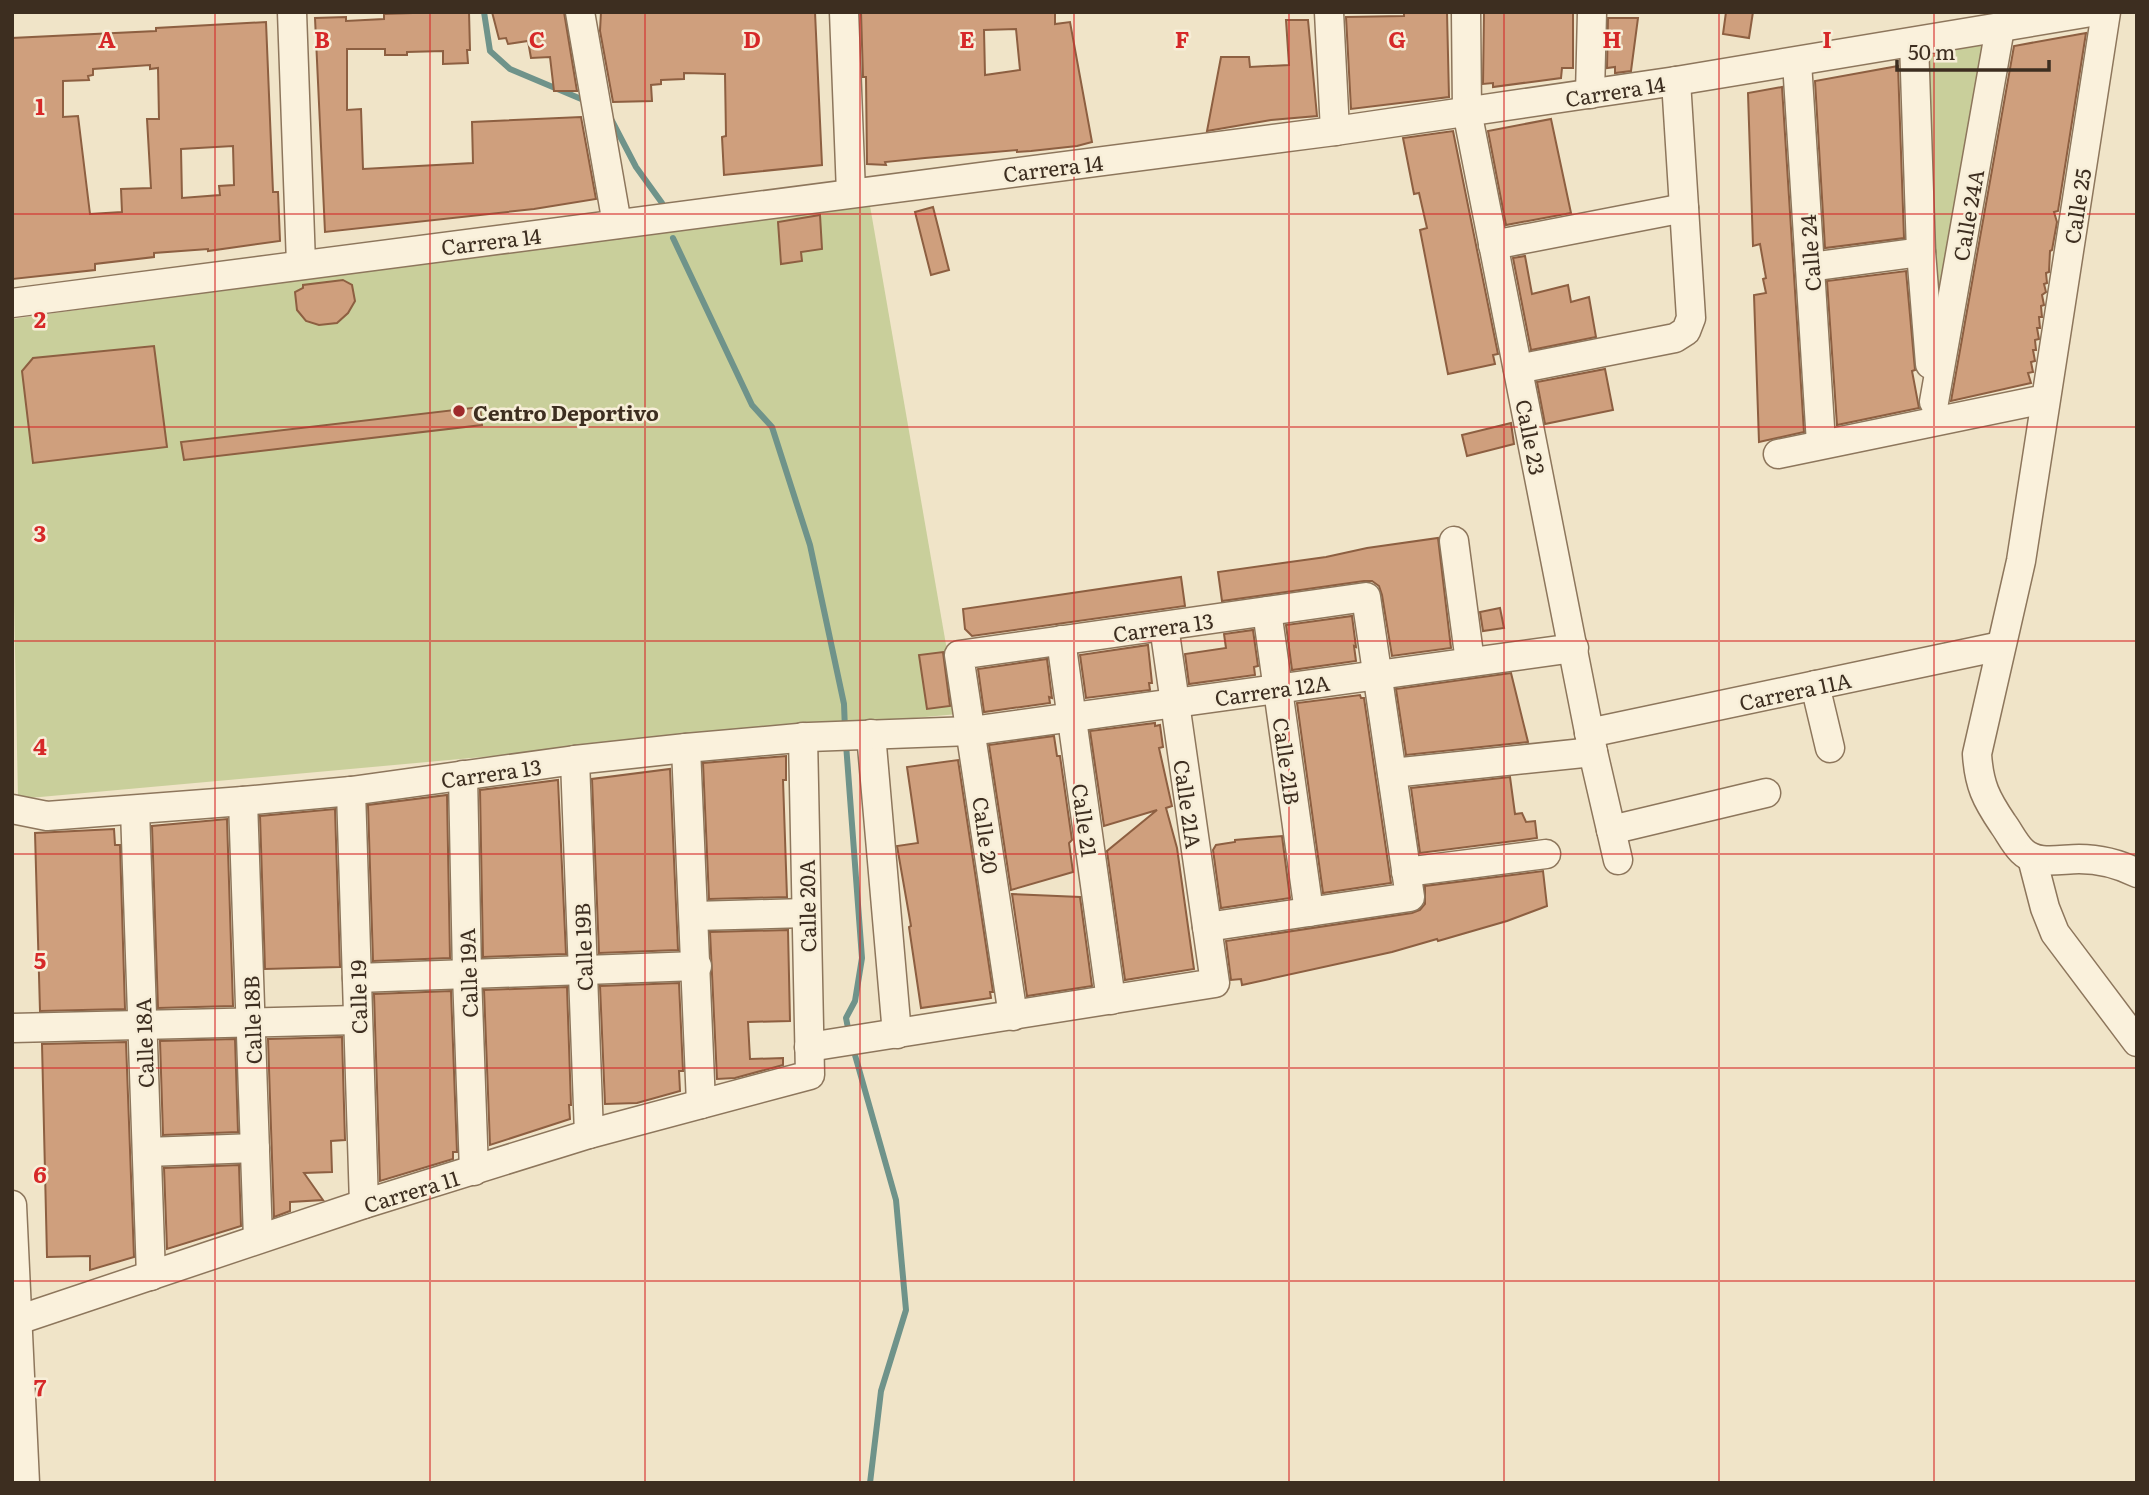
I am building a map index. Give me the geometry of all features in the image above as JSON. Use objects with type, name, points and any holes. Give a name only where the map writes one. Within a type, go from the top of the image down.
[{"type":"street","points":[[292,12],[301,264]]},
{"type":"street","points":[[580,12],[617,224]]},
{"type":"street","points":[[844,12],[851,193]]},
{"type":"street","points":[[1328,12],[1335,131]]},
{"type":"street","name":"Calle 23","points":[[1466,12],[1467,111],[1591,742],[1618,860]]},
{"type":"street","points":[[1590,94],[1592,12]]},
{"type":"street","name":"Carrera 14","points":[[12,303],[1335,131],[1797,62],[2091,12]]},
{"type":"street","name":"Calle 25","points":[[2032,858],[2022,850],[1987,800],[1978,779],[1976,754],[2021,561],[2106,12]]},
{"type":"street","name":"Calle 24A","points":[[1934,412],[2000,27]]},
{"type":"street","points":[[1914,42],[1921,251],[1934,412]]},
{"type":"street","name":"Calle 24","points":[[1797,62],[1821,443]]},
{"type":"street","points":[[1518,369],[1675,338],[1686,331],[1691,318],[1676,81]]},
{"type":"street","points":[[1493,245],[1684,208]]},
{"type":"street","points":[[1810,267],[1921,251]]},
{"type":"street","points":[[1778,454],[1934,412],[2045,399]]},
{"type":"street","points":[[1454,541],[1470,662]]},
{"type":"street","name":"Carrera 13","points":[[959,655],[1366,597],[1378,674]]},
{"type":"street","name":"Calle 21B","points":[[1266,611],[1309,912]]},
{"type":"street","name":"Calle 21A","points":[[1164,626],[1215,983]]},
{"type":"street","name":"Calle 21","points":[[1061,640],[1111,1000]]},
{"type":"street","name":"Carrera 11A","points":[[1392,773],[1591,742],[1815,685],[2001,646]]},
{"type":"street","name":"Carrera 12A","points":[[971,731],[1574,648]]},
{"type":"street","name":"Calle 20","points":[[959,655],[1013,1016]]},
{"type":"street","points":[[1378,674],[1408,885]]},
{"type":"street","points":[[1815,685],[1830,748]]},
{"type":"street","name":"Carrera 13","points":[[12,809],[47,816],[135,810],[351,791],[575,760],[686,748],[806,737],[971,731]]},
{"type":"street","points":[[868,734],[897,1034]]},
{"type":"street","name":"Calle 20A","points":[[806,737],[809,1061]]},
{"type":"street","points":[[686,748],[701,1104]]},
{"type":"street","name":"Calle 19B","points":[[575,760],[589,1134]]},
{"type":"street","name":"Calle 19A","points":[[463,775],[474,1171]]},
{"type":"street","name":"Calle 19","points":[[351,791],[364,1204]]},
{"type":"street","points":[[1611,830],[1766,793]]},
{"type":"street","name":"Calle 18B","points":[[243,801],[258,1239]]},
{"type":"street","name":"Calle 18A","points":[[135,810],[151,1276]]},
{"type":"street","points":[[1207,927],[1309,912],[1408,885],[1546,854]]},
{"type":"street","points":[[2137,873],[2124,866],[2103,861],[2050,861],[2032,858],[2045,908],[2055,933],[2137,1042]]},
{"type":"street","points":[[694,916],[807,913]]},
{"type":"street","points":[[357,978],[696,966]]},
{"type":"street","name":"Carrera 11","points":[[18,1320],[364,1204],[589,1134],[701,1104],[809,1061],[897,1034],[1215,983]]},
{"type":"street","points":[[12,1028],[357,1020]]},
{"type":"street","points":[[147,1152],[255,1148]]},
{"type":"street","points":[[12,1205],[25,1483]]},
{"type":"green space","points":[[1992,38],[1942,328],[1932,328],[1918,48]]},
{"type":"green space","name":"Centro Deportivo","points":[[869,200],[958,714],[18,799],[12,503],[12,319]]},
{"type":"building","points":[[469,12],[468,63],[443,64],[443,51],[385,55],[385,49],[347,49],[347,110],[361,109],[363,169],[473,163],[472,122],[581,117],[596,199],[534,209],[325,232],[315,18],[346,17],[346,21],[384,19],[384,14]]},
{"type":"building","points":[[492,12],[564,12],[577,91],[554,91],[550,57],[531,58],[528,41],[508,44],[506,38],[499,39]]},
{"type":"building","points":[[601,12],[815,12],[822,165],[724,175],[722,137],[726,136],[725,74],[684,73],[684,79],[661,80],[661,84],[651,85],[652,101],[613,102],[600,31]]},
{"type":"building","points":[[861,12],[1055,12],[1055,24],[1070,22],[1092,142],[1031,151],[925,158],[885,162],[886,165],[867,164],[866,77],[863,77]],"holes":[[[1016,29],[1020,70],[985,75],[984,30]]]},
{"type":"building","points":[[1404,12],[1447,12],[1449,97],[1351,109],[1346,17],[1404,16]]},
{"type":"building","points":[[1484,12],[1573,12],[1573,68],[1562,68],[1561,78],[1493,87],[1493,83],[1483,84]]},
{"type":"building","points":[[1726,12],[1753,12],[1749,38],[1723,34]]},
{"type":"building","points":[[1608,18],[1638,18],[1631,71],[1615,73],[1615,67],[1607,68]]},
{"type":"building","points":[[1286,20],[1308,20],[1317,116],[1271,120],[1207,131],[1221,57],[1249,57],[1250,67],[1289,65]]},
{"type":"building","points":[[266,22],[273,192],[278,192],[280,241],[208,251],[154,253],[154,257],[95,264],[95,270],[13,279],[12,38],[156,31],[156,28]],"holes":[[[150,65],[150,69],[158,68],[159,119],[147,119],[151,188],[121,189],[122,212],[90,214],[78,116],[63,117],[63,81],[89,80],[88,76],[93,75],[93,69]],[[233,146],[234,185],[219,186],[220,195],[182,198],[181,149]]]},
{"type":"building","points":[[2086,33],[2058,211],[2054,212],[2057,222],[2050,251],[2049,272],[2046,273],[2047,283],[2044,284],[2046,292],[2042,295],[2044,305],[2041,306],[2042,317],[2039,317],[2040,328],[2037,328],[2039,339],[2035,340],[2036,350],[2033,350],[2033,372],[2028,373],[2031,383],[1951,401],[2014,46]]},
{"type":"building","points":[[1898,66],[1904,238],[1825,248],[1815,81]]},
{"type":"building","points":[[1782,87],[1804,432],[1759,442],[1754,295],[1766,293],[1763,279],[1766,278],[1760,244],[1753,246],[1748,93]]},
{"type":"building","points":[[1551,119],[1571,213],[1506,225],[1488,131]]},
{"type":"building","points":[[1453,131],[1498,354],[1493,355],[1495,364],[1448,374],[1420,230],[1427,228],[1419,193],[1414,194],[1403,138]]},
{"type":"building","points":[[933,207],[949,270],[931,275],[915,212]]},
{"type":"building","points":[[820,215],[822,249],[801,252],[802,261],[781,264],[778,222]]},
{"type":"building","points":[[1525,256],[1532,294],[1568,285],[1571,302],[1589,297],[1596,337],[1531,350],[1513,258]]},
{"type":"building","points":[[1906,271],[1915,370],[1912,371],[1919,408],[1837,425],[1827,281]]},
{"type":"building","points":[[343,280],[352,285],[355,301],[348,313],[337,323],[319,325],[306,321],[297,310],[295,292],[303,288],[303,285]]},
{"type":"building","points":[[154,346],[167,447],[33,463],[22,371],[33,358]]},
{"type":"building","points":[[1605,369],[1613,410],[1545,424],[1537,382]]},
{"type":"building","points":[[480,407],[482,425],[184,460],[181,442]]},
{"type":"building","points":[[1511,423],[1514,444],[1467,456],[1462,435]]},
{"type":"building","points":[[1438,538],[1451,648],[1392,656],[1382,595],[1379,586],[1372,581],[1222,601],[1218,572]]},
{"type":"building","points":[[1181,577],[1185,606],[972,636],[965,629],[963,609]]},
{"type":"building","points":[[1500,608],[1504,628],[1483,631],[1480,612]]},
{"type":"building","points":[[1352,616],[1356,661],[1292,670],[1286,625]]},
{"type":"building","points":[[1253,630],[1258,666],[1254,667],[1255,675],[1189,684],[1185,654],[1226,648],[1224,634]]},
{"type":"building","points":[[1148,645],[1152,683],[1149,683],[1150,690],[1086,698],[1080,655]]},
{"type":"building","points":[[943,652],[950,706],[927,709],[919,655]]},
{"type":"building","points":[[1047,659],[1052,698],[1049,697],[1050,703],[984,712],[978,669]]},
{"type":"building","points":[[1511,673],[1528,742],[1406,755],[1396,689]]},
{"type":"building","points":[[1360,695],[1364,698],[1391,883],[1323,893],[1297,703]]},
{"type":"building","points":[[1155,723],[1155,726],[1160,725],[1163,747],[1159,748],[1172,806],[1166,808],[1177,848],[1194,969],[1125,980],[1107,851],[1157,810],[1104,826],[1090,731]]},
{"type":"building","points":[[1054,736],[1057,756],[1060,756],[1072,840],[1069,843],[1073,872],[1011,890],[989,745]]},
{"type":"building","points":[[786,756],[786,780],[783,780],[787,897],[709,899],[703,763]]},
{"type":"building","points":[[958,760],[993,992],[990,992],[991,998],[921,1008],[909,927],[911,926],[897,846],[918,843],[907,767]]},
{"type":"building","points":[[670,769],[678,950],[599,953],[592,779]]},
{"type":"building","points":[[1510,777],[1515,814],[1522,813],[1526,822],[1535,821],[1537,838],[1420,853],[1411,788]]},
{"type":"building","points":[[558,780],[566,954],[483,957],[480,790]]},
{"type":"building","points":[[447,795],[450,958],[373,961],[368,805]]},
{"type":"building","points":[[335,809],[340,967],[265,969],[260,816]]},
{"type":"building","points":[[227,819],[233,1006],[158,1008],[152,826]]},
{"type":"building","points":[[114,829],[115,845],[120,845],[125,1009],[40,1011],[35,833]]},
{"type":"building","points":[[1282,836],[1290,898],[1221,908],[1213,850],[1216,845],[1235,840]]},
{"type":"building","points":[[1543,871],[1547,906],[1507,921],[1438,941],[1437,939],[1392,952],[1242,985],[1241,979],[1231,980],[1226,941],[1412,913],[1425,904],[1425,886]]},
{"type":"building","points":[[1012,894],[1080,897],[1092,986],[1027,996]]},
{"type":"building","points":[[788,930],[790,1021],[748,1022],[750,1059],[783,1058],[783,1065],[735,1078],[717,1079],[710,932]]},
{"type":"building","points":[[679,983],[683,1071],[679,1071],[680,1091],[637,1103],[605,1104],[600,986]]},
{"type":"building","points":[[567,987],[570,1119],[490,1145],[484,990]]},
{"type":"building","points":[[451,991],[457,1152],[453,1152],[453,1159],[380,1181],[374,994]]},
{"type":"building","points":[[342,1037],[345,1140],[331,1141],[332,1172],[304,1173],[323,1200],[290,1202],[290,1211],[274,1217],[268,1039]]},
{"type":"building","points":[[235,1039],[238,1132],[163,1135],[160,1041]]},
{"type":"building","points":[[126,1042],[134,1257],[90,1270],[90,1256],[47,1257],[42,1044]]},
{"type":"building","points":[[239,1165],[241,1226],[167,1249],[164,1168]]},
{"type":"waterway","points":[[484,12],[490,51],[510,69],[586,101]]},
{"type":"waterway","points":[[611,119],[636,167],[662,203]]},
{"type":"waterway","points":[[673,238],[752,405],[772,427],[810,545],[844,704],[845,730]]},
{"type":"waterway","points":[[846,744],[862,958],[855,1001],[846,1018],[849,1033]]},
{"type":"waterway","points":[[853,1048],[896,1200],[906,1310],[881,1391],[870,1483]]},
{"type":"place","name":"Centro Deportivo","points":[[459,411]]}]
